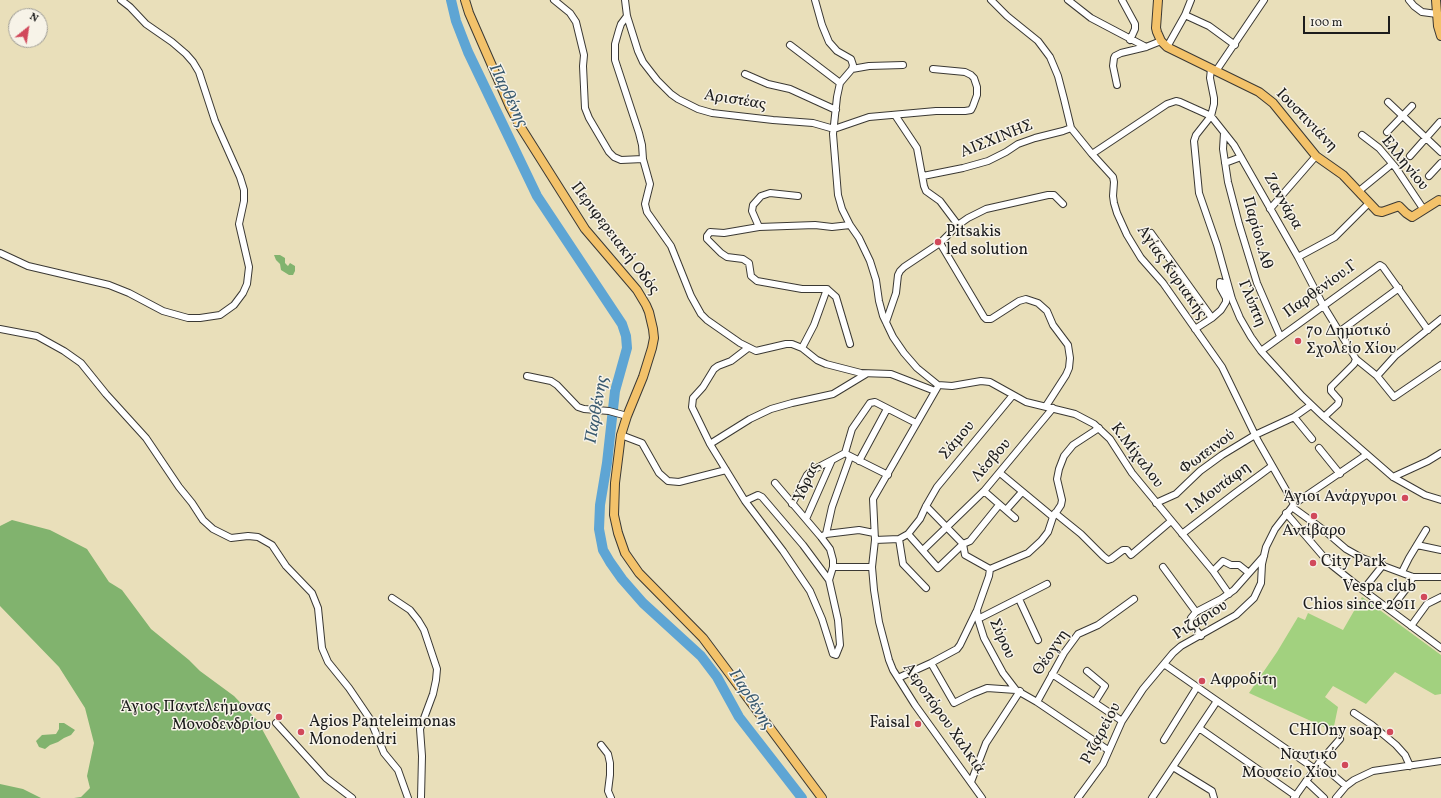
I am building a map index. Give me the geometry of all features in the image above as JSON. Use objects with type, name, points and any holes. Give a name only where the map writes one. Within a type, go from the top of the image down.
[{"type":"main road","name":"Περιφερειακή Οδός","points":[[465,0],[469,13],[510,107],[520,126],[585,228],[637,290],[650,312],[654,338],[648,365],[624,415],[614,504],[618,533],[625,553],[639,573],[703,638],[822,798]]},
{"type":"main road","points":[[1158,0],[1156,28],[1161,41]]},
{"type":"main road","points":[[1436,0],[1438,26],[1441,36]]},
{"type":"main road","name":"Ιουστινιάνη","points":[[1161,41],[1167,47],[1259,92],[1273,103],[1316,156],[1343,175],[1379,212],[1399,206],[1412,217],[1439,200],[1441,201]]},
{"type":"street","points":[[0,253],[28,266],[109,285],[129,293],[163,311],[188,318],[220,315],[234,305],[243,293],[247,284],[249,268],[239,224],[244,201],[244,190],[235,165],[215,121],[199,72],[186,54],[146,24],[121,0]]},
{"type":"street","points":[[554,0],[570,13],[576,22],[584,55],[583,66],[585,108],[589,118],[609,152],[614,157],[621,160],[643,159]]},
{"type":"street","name":"Αριστέας","points":[[625,0],[627,16],[643,62],[657,80],[678,99],[698,109],[712,113],[813,123],[834,129]]},
{"type":"street","points":[[815,0],[822,25],[829,42],[837,51],[851,59],[853,65],[852,69],[840,83],[834,129],[838,195],[842,209],[859,238],[872,265],[876,280],[880,309],[893,336],[906,356],[917,368],[938,384]]},
{"type":"street","points":[[991,0],[1007,16],[1038,41],[1050,57],[1058,76],[1071,128]]},
{"type":"street","points":[[1068,0],[1091,18],[1130,40],[1146,47]]},
{"type":"street","points":[[1122,0],[1135,24],[1135,29],[1130,40]]},
{"type":"street","points":[[1167,47],[1185,15],[1191,0]]},
{"type":"street","points":[[1092,154],[1167,104],[1176,101],[1211,116],[1214,98],[1210,78],[1214,70],[1234,45],[1264,0]]},
{"type":"street","points":[[1409,0],[1422,12],[1437,14]]},
{"type":"street","points":[[1185,15],[1209,26],[1234,45]]},
{"type":"street","points":[[627,16],[621,24],[615,44],[615,60],[642,145],[643,159],[650,184],[646,201],[647,212],[671,246],[699,312],[707,320],[748,348],[758,351],[786,344],[797,346],[802,348],[817,360],[826,364],[855,372],[891,374],[935,391]]},
{"type":"street","points":[[1117,85],[1113,66],[1114,58],[1120,53],[1146,47],[1161,41]]},
{"type":"street","points":[[790,45],[840,83]]},
{"type":"street","points":[[852,69],[869,66],[903,65]]},
{"type":"street","points":[[834,129],[869,117],[936,111],[971,110],[974,106],[977,95],[977,87],[974,78],[965,72],[933,69]]},
{"type":"street","points":[[745,74],[768,84],[790,89],[836,110]]},
{"type":"street","points":[[1388,102],[1441,152]]},
{"type":"street","points":[[1387,132],[1412,106]]},
{"type":"street","points":[[895,115],[917,148],[926,191],[940,201],[958,225]]},
{"type":"street","name":"Ζαννάρα","points":[[1211,116],[1234,145],[1298,257],[1323,305],[1356,359],[1377,376],[1394,397],[1441,365]]},
{"type":"street","name":"Γλύπτη","points":[[1211,116],[1196,135],[1194,141],[1199,193],[1217,245],[1232,299],[1242,323],[1260,351],[1311,405],[1366,455],[1393,477],[1425,494],[1441,500]]},
{"type":"street","points":[[1410,156],[1440,122]]},
{"type":"street","name":"Αγίας Κυριακής","points":[[1071,128],[1113,177],[1113,196],[1117,213],[1134,246],[1141,258],[1163,284],[1224,371],[1255,435],[1293,506]]},
{"type":"street","name":"ΑΙΣΧΙΝΗΣ","points":[[923,176],[988,161],[1018,144],[1035,138],[1063,132],[1071,128]]},
{"type":"street","name":"Παρίου.Αθ","points":[[1224,133],[1223,149],[1225,164],[1239,224],[1257,283],[1280,336]]},
{"type":"street","name":"Ελληνίου","points":[[1362,135],[1379,148],[1424,210]]},
{"type":"street","points":[[1270,209],[1316,156]]},
{"type":"street","points":[[1225,164],[1241,157]]},
{"type":"street","points":[[1429,176],[1441,163]]},
{"type":"street","points":[[1359,191],[1392,164]]},
{"type":"street","points":[[759,227],[752,211],[753,206],[761,196],[770,193],[798,196]]},
{"type":"street","points":[[886,322],[896,293],[898,275],[904,266],[940,242],[958,225],[974,214],[986,209],[1048,195],[1054,195],[1063,204]]},
{"type":"street","points":[[1298,257],[1335,237],[1369,203]]},
{"type":"street","points":[[850,225],[838,227],[815,225],[759,227],[724,233],[710,232],[707,237],[707,239],[721,253],[728,257],[743,259],[749,263],[751,276],[756,281],[802,289],[827,289],[836,298],[850,344]]},
{"type":"street","points":[[1150,233],[1212,318]]},
{"type":"street","points":[[940,242],[986,319],[991,319],[1019,301],[1026,299],[1038,303],[1047,311],[1053,325],[1068,345],[1070,358],[1069,368],[1066,375],[1046,406]]},
{"type":"street","name":"Παρθενίου.Γ","points":[[1260,351],[1378,265],[1383,267],[1399,288]]},
{"type":"street","points":[[1195,329],[1221,310],[1226,300],[1220,287],[1220,282],[1232,299]]},
{"type":"street","points":[[1339,332],[1399,288],[1428,330]]},
{"type":"street","points":[[802,348],[814,325],[827,289]]},
{"type":"street","points":[[1377,376],[1395,356],[1441,319]]},
{"type":"street","points":[[0,329],[37,336],[64,351],[81,363],[106,394],[146,438],[203,520],[213,529],[231,538],[248,536],[258,537],[272,545],[286,566],[312,592],[318,608],[322,648],[328,662],[349,688],[370,719],[384,753],[398,770],[408,798]]},
{"type":"street","points":[[745,501],[758,495],[762,497],[829,580],[838,620],[840,645],[836,655],[833,654],[822,619],[810,591],[783,551],[745,501],[710,444],[692,407],[693,398],[704,387],[714,369],[731,361],[748,348]]},
{"type":"street","points":[[1324,417],[1338,404],[1338,400],[1331,391],[1330,387],[1354,364],[1356,359]]},
{"type":"street","points":[[710,444],[750,419],[771,409],[833,394],[867,373]]},
{"type":"street","points":[[527,376],[551,381],[557,385],[578,407],[584,409],[609,411],[624,415]]},
{"type":"street","name":"Κ.Μίχαλου","points":[[938,384],[952,386],[981,380],[990,382],[1026,402],[1075,414],[1099,428],[1112,442],[1132,473],[1213,571],[1229,594]]},
{"type":"street","name":"Αεροπόρου Χαλκιά","points":[[938,384],[888,475],[875,493],[873,499],[874,540],[872,568],[874,590],[880,629],[890,664],[916,705],[982,798]]},
{"type":"street","name":"Σάμου","points":[[908,534],[920,519],[937,487],[1013,395]]},
{"type":"street","name":"Ύδρας","points":[[833,568],[832,554],[824,535],[806,519],[832,460],[848,455],[852,429],[870,403],[875,402],[916,423]]},
{"type":"street","name":"Φωτεινού","points":[[1156,503],[1176,494],[1200,471],[1255,435],[1294,417],[1311,405]]},
{"type":"street","name":"Λέσβου","points":[[923,550],[984,491],[1053,408]]},
{"type":"street","points":[[859,461],[887,409]]},
{"type":"street","points":[[1294,417],[1312,439]]},
{"type":"street","points":[[926,506],[963,544],[965,555],[990,569],[1020,557],[1032,550],[1048,532],[1054,515],[1062,505],[1057,479],[1064,456],[1073,445],[1099,428]]},
{"type":"street","points":[[622,435],[642,443],[659,473],[668,481],[678,482],[726,470]]},
{"type":"street","points":[[1319,448],[1340,474]]},
{"type":"street","points":[[1393,477],[1428,461],[1441,453]]},
{"type":"street","points":[[874,533],[860,530],[824,535],[848,455],[888,475]]},
{"type":"street","points":[[1366,455],[1293,506],[1286,513],[1329,563],[1441,648]]},
{"type":"street","points":[[792,504],[811,471],[832,460]]},
{"type":"street","name":"Ι.Μουτάφη","points":[[1182,534],[1272,466]]},
{"type":"street","points":[[1000,473],[1022,492],[1081,534],[1108,560],[1123,550],[1128,550],[1131,555],[1171,521]]},
{"type":"street","points":[[775,484],[806,519]]},
{"type":"street","points":[[984,491],[1015,518]]},
{"type":"street","points":[[1006,510],[1022,492]]},
{"type":"street","points":[[874,540],[899,539],[908,534],[938,568],[963,544],[970,541],[974,537],[999,505]]},
{"type":"street","points":[[1293,506],[1346,548],[1362,558],[1413,577],[1441,577]]},
{"type":"street","name":"Ριζαριου","points":[[1164,664],[1181,646],[1236,615],[1254,598],[1261,583],[1266,547],[1275,529],[1286,513]]},
{"type":"street","points":[[1402,572],[1426,530]]},
{"type":"street","points":[[899,539],[903,564],[926,588]]},
{"type":"street","points":[[1417,545],[1441,550]]},
{"type":"street","points":[[1201,636],[1190,622],[1191,618],[1196,612],[1229,594],[1264,556]]},
{"type":"street","points":[[1213,571],[1223,561],[1231,565],[1239,565],[1249,573]]},
{"type":"street","points":[[1364,590],[1382,565]]},
{"type":"street","points":[[1162,567],[1196,612]]},
{"type":"street","points":[[829,580],[833,568],[872,568]]},
{"type":"street","name":"Σύρου","points":[[990,569],[977,610],[978,619],[984,638],[996,662],[1003,674],[1018,691]]},
{"type":"street","points":[[1390,610],[1413,577]]},
{"type":"street","points":[[978,619],[1046,584]]},
{"type":"street","points":[[1411,626],[1427,604],[1441,597]]},
{"type":"street","points":[[392,598],[410,610],[421,624],[437,669],[436,680],[420,729],[422,756],[421,798]]},
{"type":"street","points":[[1019,599],[1038,640]]},
{"type":"street","name":"Θέογνη","points":[[1037,702],[1064,653],[1078,634],[1098,625],[1134,600]]},
{"type":"street","points":[[898,678],[931,663],[951,652],[960,645],[977,610]]},
{"type":"street","points":[[931,663],[954,703],[987,688],[1018,691],[1037,702],[1108,750]]},
{"type":"street","points":[[1164,664],[1315,769]]},
{"type":"street","name":"Ριζαρείου","points":[[1078,798],[1099,770],[1122,721],[1143,689],[1164,664]]},
{"type":"street","points":[[1087,671],[1105,686],[1095,702]]},
{"type":"street","points":[[1052,674],[1122,721]]},
{"type":"street","points":[[1164,740],[1197,687]]},
{"type":"street","points":[[971,782],[986,743],[1018,691]]},
{"type":"street","points":[[1152,798],[1217,701]]},
{"type":"street","points":[[1354,713],[1372,725],[1396,745],[1405,755],[1410,766]]},
{"type":"street","points":[[276,723],[326,778],[352,798]]},
{"type":"street","points":[[1199,728],[1295,797],[1319,763],[1340,739]]},
{"type":"street","points":[[601,745],[610,758],[608,792],[611,798]]},
{"type":"street","points":[[1336,798],[1346,786],[1354,780],[1373,771],[1441,761]]},
{"type":"street","points":[[1319,763],[1346,786]]},
{"type":"street","points":[[1173,767],[1212,791],[1214,798]]},
{"type":"street","points":[[1306,781],[1324,798]]},
{"type":"green space","points":[[274,255],[280,255],[285,258],[285,263],[288,266],[290,263],[295,266],[293,275],[289,275],[281,270],[280,264]]},
{"type":"green space","points":[[12,520],[50,530],[87,549],[109,582],[122,590],[151,629],[200,671],[234,696],[257,720],[300,798],[74,798],[81,797],[90,788],[87,776],[94,743],[85,708],[59,667],[0,606],[0,526]]},
{"type":"green space","points":[[1362,597],[1441,655],[1441,694],[1435,695],[1395,672],[1366,704],[1333,686],[1325,697],[1338,707],[1333,731],[1249,693],[1277,652],[1298,617],[1305,620],[1308,613],[1343,630]]},
{"type":"green space","points":[[59,723],[64,723],[75,730],[71,735],[45,749],[39,747],[36,741],[42,735],[56,734],[59,729]]},
{"type":"green space","points":[[0,784],[23,789],[41,798],[0,798]]},
{"type":"waterway","name":"Παρθένης","points":[[451,0],[456,21],[468,52],[537,196],[622,324],[626,336],[627,348],[615,391],[607,463],[600,505],[599,529],[603,550],[622,579],[643,603],[701,656],[717,677],[739,717],[802,798]]},
{"type":"place","name":"Pitsakis led solution","points":[[938,242]]},
{"type":"place","name":"7ο Δημοτικό Σχολείο Χίου","points":[[1298,341]]},
{"type":"place","name":"Άγιοι Ανάργυροι","points":[[1405,498]]},
{"type":"place","name":"Αντίβαρο","points":[[1314,516]]},
{"type":"place","name":"City Park","points":[[1313,563]]},
{"type":"place","name":"Vespa club Chios since 2011","points":[[1424,597]]},
{"type":"place","name":"Αφροδίτη","points":[[1202,681]]},
{"type":"place","name":"Άγιος Παντελεήμονας Μονοδενδρίου","points":[[279,717]]},
{"type":"place","name":"Faisal","points":[[918,724]]},
{"type":"place","name":"Agios Panteleimonas Monodendri","points":[[301,732]]},
{"type":"place","name":"CHIOny soap","points":[[1390,732]]},
{"type":"place","name":"Ναυτικό Μουσείο Χίου","points":[[1345,765]]}]
